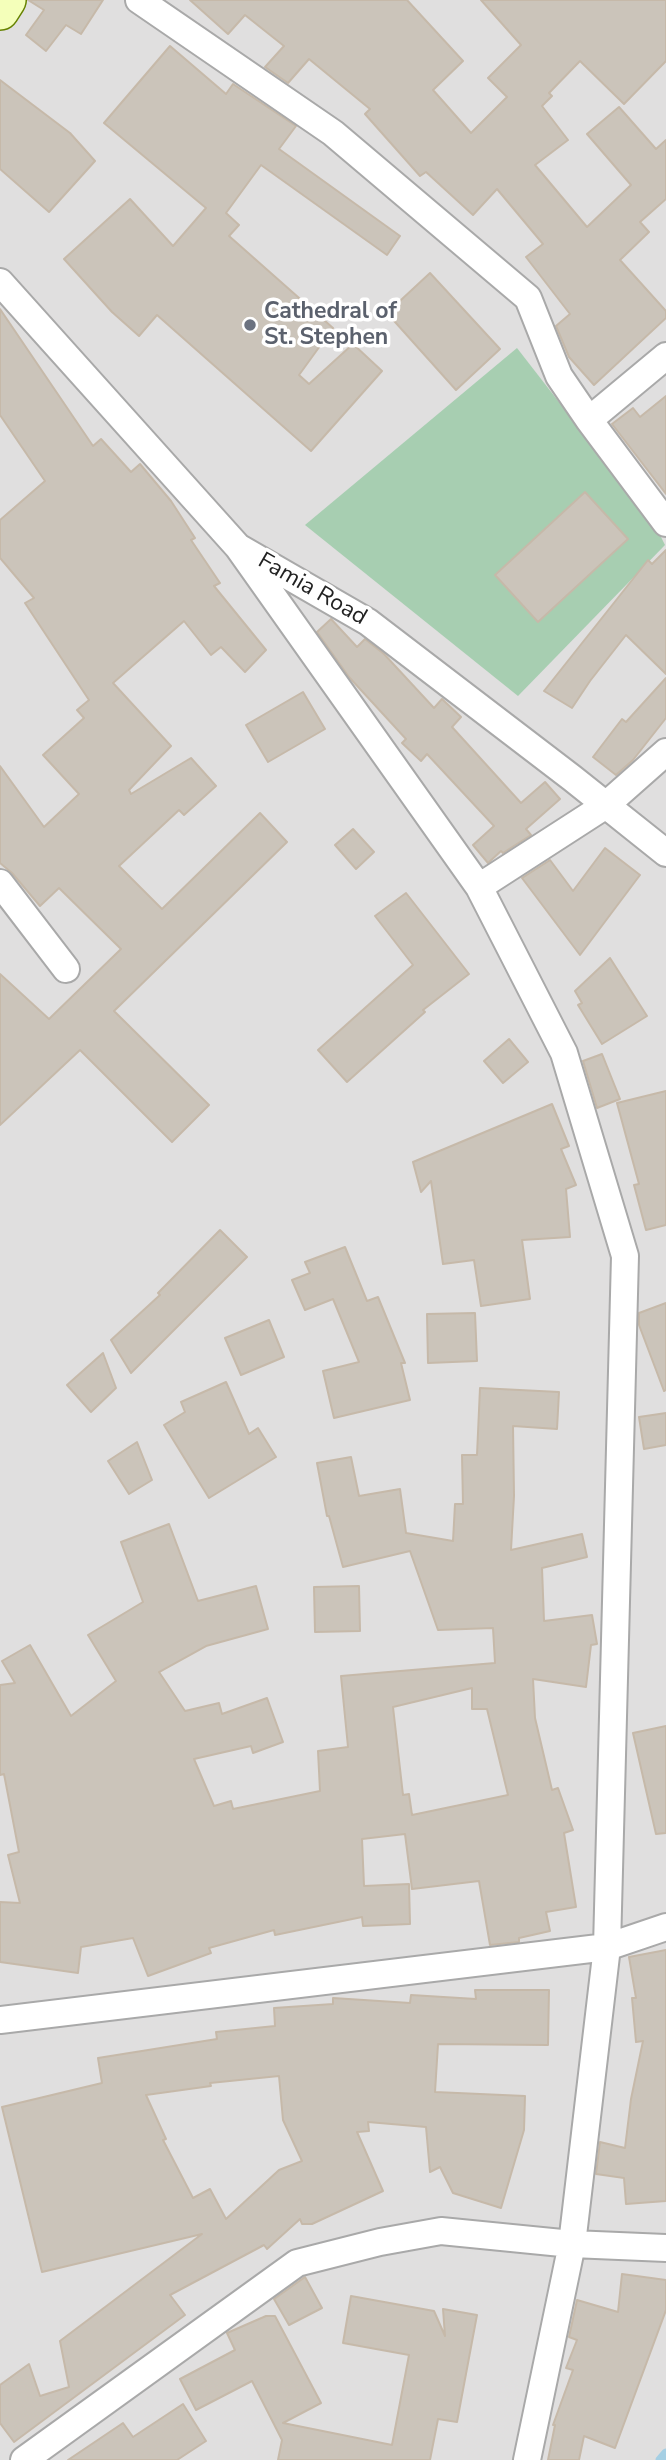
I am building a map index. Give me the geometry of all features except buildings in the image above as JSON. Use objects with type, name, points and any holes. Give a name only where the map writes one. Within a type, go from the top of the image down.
[{"type":"street","points":[[0,11],[7,0]]},
{"type":"street","points":[[139,0],[332,133],[528,298],[559,376],[589,421],[666,523]]},
{"type":"street","name":"Famia Road","points":[[0,282],[237,547],[368,622],[666,853]]},
{"type":"street","points":[[589,421],[666,356]]},
{"type":"street","points":[[237,547],[479,887],[564,1053],[625,1256],[607,1947],[572,2244],[527,2460]]},
{"type":"street","points":[[479,887],[606,805],[666,752]]},
{"type":"street","points":[[0,883],[66,970]]},
{"type":"street","points":[[0,2020],[607,1947],[666,1927]]},
{"type":"street","points":[[24,2460],[298,2263],[380,2242],[441,2231],[572,2244],[666,2248]]},
{"type":"shaded area","points":[[0,0],[666,0],[666,2460],[0,2460]]},
{"type":"green space","points":[[517,348],[656,527],[665,545],[518,696],[305,525]]},
{"type":"waterway","points":[[660,2460],[666,2453]]},
{"type":"place","name":"Cathedral of St. Stephen","points":[[250,325]]}]
